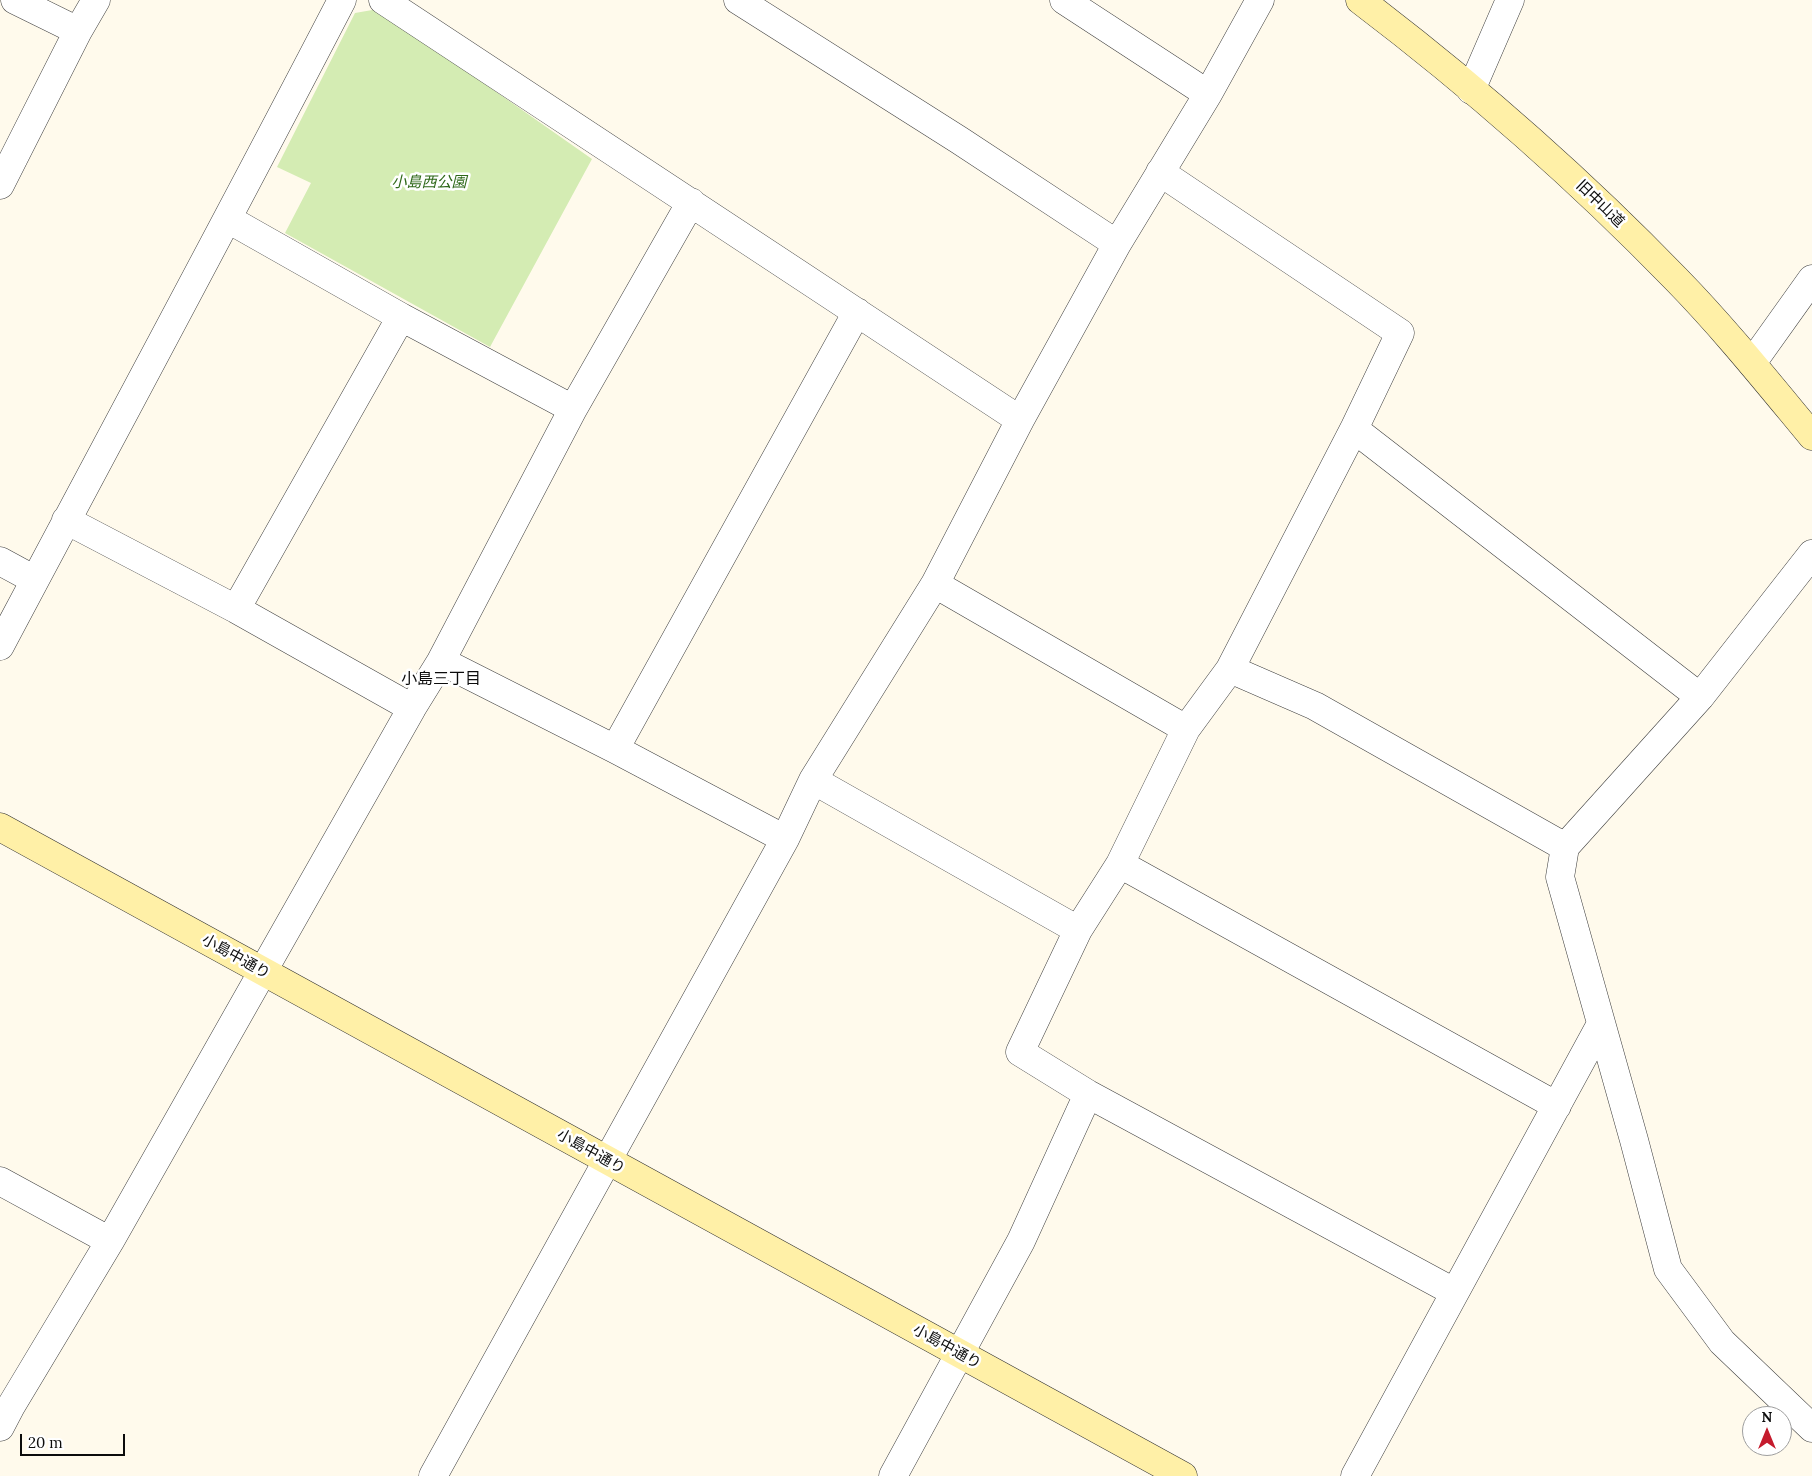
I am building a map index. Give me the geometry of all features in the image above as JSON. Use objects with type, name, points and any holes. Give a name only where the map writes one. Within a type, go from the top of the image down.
[{"type":"street","points":[[15,0],[78,31]]},
{"type":"street","points":[[0,185],[78,31],[96,0]]},
{"type":"street","points":[[0,646],[228,219],[342,0]]},
{"type":"street","points":[[383,0],[1020,420]]},
{"type":"street","points":[[738,0],[959,140],[1117,244]]},
{"type":"street","points":[[1064,0],[1208,94]]},
{"type":"street","points":[[433,1476],[785,839],[813,780],[935,584],[1020,420],[1117,244],[1208,94],[1260,0]]},
{"type":"street","name":"旧中山道","points":[[1360,0],[1471,90],[1587,190],[1677,280],[1752,363],[1812,436]]},
{"type":"street","points":[[1471,90],[1510,0]]},
{"type":"street","points":[[1160,172],[1400,333],[1354,429],[1230,669],[1186,729],[1120,864],[1078,930],[1020,1052],[1088,1094],[1454,1292]]},
{"type":"street","points":[[4,1411],[110,1242],[412,708],[441,661],[573,409],[690,202]]},
{"type":"street","points":[[228,219],[401,317],[573,409]]},
{"type":"street","points":[[1752,363],[1812,279]]},
{"type":"street","points":[[615,749],[857,312]]},
{"type":"street","points":[[236,609],[401,317]]},
{"type":"street","points":[[1354,429],[1700,697]]},
{"type":"street","points":[[66,520],[236,609],[412,708]]},
{"type":"street","points":[[1812,554],[1700,697],[1565,847],[1560,877],[1668,1269],[1722,1342],[1812,1428]]},
{"type":"street","points":[[0,561],[35,580]]},
{"type":"street","points":[[935,584],[1186,729]]},
{"type":"street","points":[[441,661],[615,749],[785,839]]},
{"type":"street","points":[[1230,669],[1315,706],[1565,847]]},
{"type":"street","points":[[813,780],[1078,930]]},
{"type":"street","name":"小島中通り","points":[[0,827],[1183,1476]]},
{"type":"street","points":[[1120,864],[1557,1106]]},
{"type":"street","points":[[1355,1476],[1601,1024]]},
{"type":"street","points":[[893,1476],[1021,1241],[1088,1094]]},
{"type":"street","points":[[0,1181],[110,1242]]},
{"type":"green space","name":"小島西公園","points":[[378,9],[592,159],[490,347],[285,233],[311,183],[277,167],[355,13]]},
{"type":"district","name":"小島三丁目","points":[[441,679]]}]
